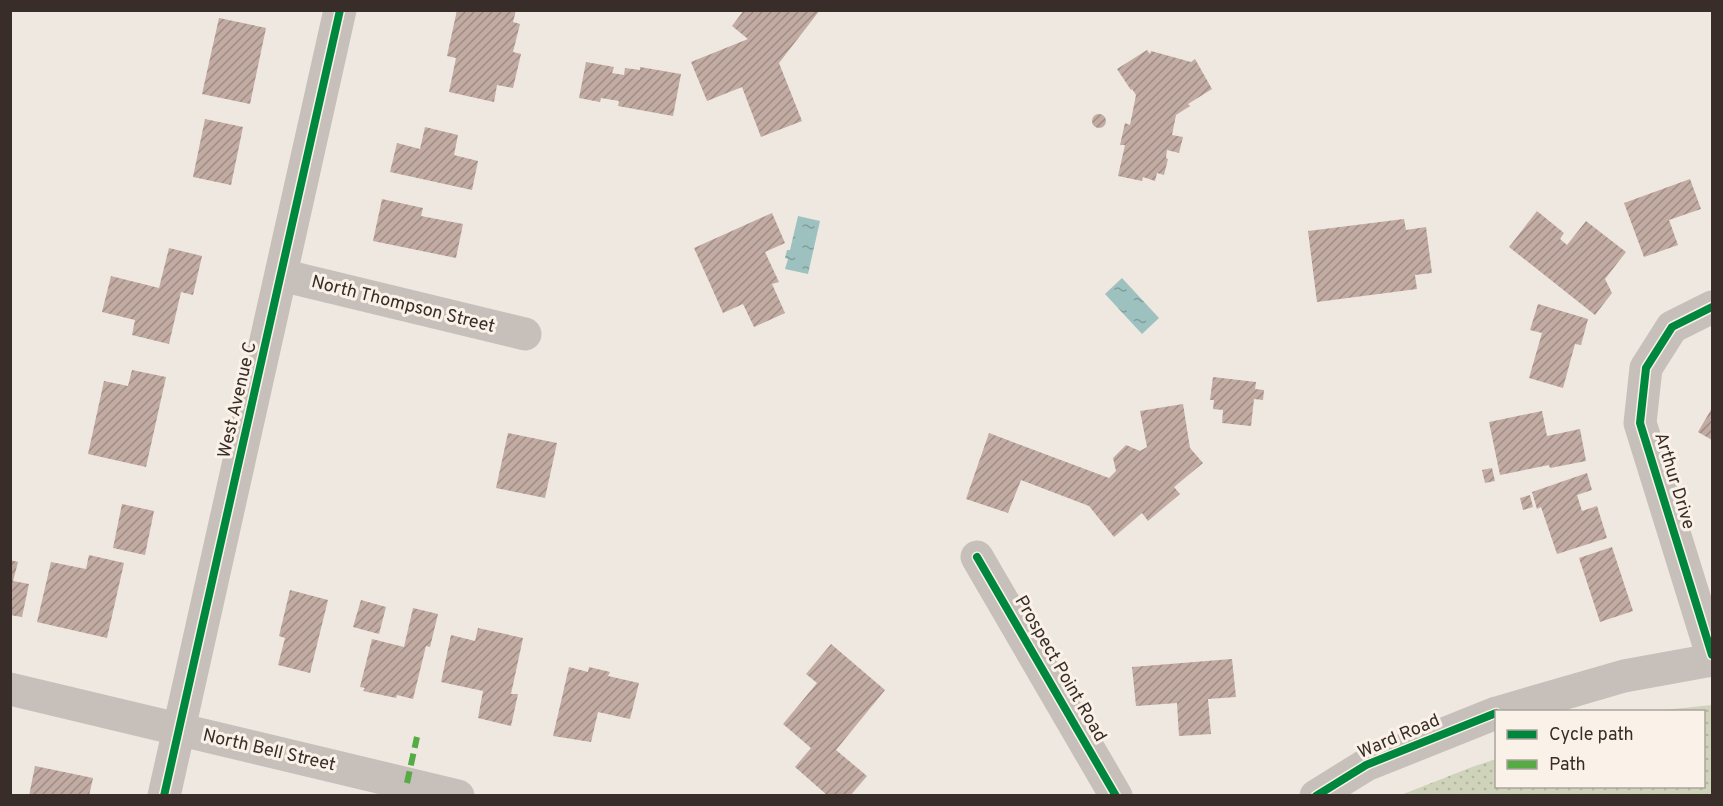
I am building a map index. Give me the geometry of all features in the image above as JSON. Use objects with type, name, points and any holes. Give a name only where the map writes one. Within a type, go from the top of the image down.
[{"type":"street","name":"West Avenue C","points":[[164,795],[340,10]]},
{"type":"street","name":"North Thompson Street","points":[[281,275],[525,334]]},
{"type":"street","name":"Arthur Drive","points":[[1713,307],[1672,327],[1646,368],[1640,423],[1713,655]]},
{"type":"street","name":"Prospect Point Road","points":[[977,557],[1116,795]]},
{"type":"street","name":"Ward Road","points":[[1505,710],[1624,676],[1713,660]]},
{"type":"street","name":"North Bell Street","points":[[10,689],[458,795]]},
{"type":"street","name":"Ward Road","points":[[1316,795],[1366,765],[1495,713]]},
{"type":"green space","points":[[1712,705],[1712,795],[1401,795],[1495,759],[1495,788],[1705,788],[1705,710],[1664,710]]},
{"type":"water","points":[[798,216],[820,221],[808,274],[785,269],[788,259],[785,258],[787,250],[790,250]]},
{"type":"water","points":[[1122,278],[1159,318],[1142,334],[1105,294]]},
{"type":"building","points":[[457,10],[516,10],[513,22],[520,24],[513,52],[521,54],[513,88],[497,85],[494,102],[449,92],[456,58],[447,56]]},
{"type":"building","points":[[744,10],[820,10],[779,63],[802,121],[761,137],[742,87],[707,101],[691,62],[748,39],[732,26]]},
{"type":"building","points":[[219,18],[266,28],[250,104],[202,94]]},
{"type":"building","points":[[1147,50],[1150,54],[1151,51],[1191,62],[1195,59],[1212,89],[1188,104],[1190,106],[1176,115],[1172,135],[1183,137],[1179,153],[1167,150],[1166,158],[1168,159],[1164,175],[1157,173],[1155,181],[1143,177],[1142,181],[1118,176],[1125,145],[1120,145],[1125,123],[1130,125],[1136,95],[1117,69]]},
{"type":"building","points":[[586,62],[614,67],[612,73],[624,75],[625,68],[640,70],[640,67],[681,74],[673,116],[618,106],[619,101],[601,98],[600,102],[579,98]]},
{"type":"building","points":[[1099,114],[1104,116],[1106,121],[1104,126],[1099,128],[1094,126],[1092,121],[1094,116]]},
{"type":"building","points":[[205,119],[243,127],[231,185],[193,177]]},
{"type":"building","points":[[425,127],[458,135],[454,155],[478,161],[472,190],[390,172],[397,143],[420,149]]},
{"type":"building","points":[[1690,179],[1701,209],[1669,220],[1678,245],[1644,257],[1624,203]]},
{"type":"building","points":[[382,199],[423,208],[421,216],[463,224],[456,258],[373,241]]},
{"type":"building","points":[[1537,211],[1564,233],[1560,239],[1567,245],[1586,221],[1626,252],[1605,279],[1612,293],[1595,315],[1509,247]]},
{"type":"building","points":[[772,213],[785,243],[765,252],[779,282],[772,284],[785,313],[754,327],[743,304],[723,313],[694,248]]},
{"type":"building","points":[[1404,219],[1406,230],[1426,227],[1432,273],[1415,275],[1417,289],[1317,302],[1308,231]]},
{"type":"building","points":[[169,248],[202,256],[193,295],[181,292],[169,344],[132,335],[135,320],[102,312],[111,276],[159,288]]},
{"type":"building","points":[[1538,304],[1588,319],[1581,345],[1575,344],[1563,388],[1529,378],[1542,333],[1530,330]]},
{"type":"building","points":[[132,370],[166,377],[146,467],[88,454],[104,381],[128,386]]},
{"type":"building","points":[[1213,377],[1256,382],[1255,389],[1264,390],[1263,400],[1254,399],[1251,426],[1222,423],[1223,410],[1213,409],[1214,400],[1210,400]]},
{"type":"building","points":[[1183,404],[1190,448],[1203,463],[1174,487],[1180,494],[1148,521],[1142,513],[1114,537],[1089,506],[1021,480],[1008,513],[966,499],[989,433],[1109,478],[1116,471],[1113,458],[1126,445],[1140,451],[1147,447],[1140,411]]},
{"type":"building","points":[[1712,408],[1712,440],[1698,432]]},
{"type":"building","points":[[1542,411],[1547,436],[1580,429],[1586,461],[1550,468],[1549,465],[1500,475],[1489,422]]},
{"type":"building","points":[[508,433],[557,443],[545,498],[496,488]]},
{"type":"building","points":[[1492,468],[1495,481],[1485,483],[1482,470]]},
{"type":"building","points":[[1587,473],[1592,490],[1577,495],[1582,511],[1597,506],[1607,538],[1557,554],[1541,507],[1537,509],[1532,492]]},
{"type":"building","points":[[1530,495],[1533,507],[1523,510],[1520,498]]},
{"type":"building","points":[[122,504],[154,511],[145,555],[113,548]]},
{"type":"building","points":[[1612,547],[1633,611],[1600,622],[1579,558]]},
{"type":"building","points":[[89,555],[124,563],[107,638],[37,622],[51,562],[86,569]]},
{"type":"building","points":[[10,560],[18,562],[13,581],[29,584],[22,617],[10,615]]},
{"type":"building","points":[[290,590],[328,600],[310,673],[278,665],[285,638],[279,636]]},
{"type":"building","points":[[361,600],[386,607],[379,634],[353,627]]},
{"type":"building","points":[[413,608],[438,614],[430,647],[426,646],[413,699],[363,691],[365,688],[360,687],[372,639],[404,647]]},
{"type":"building","points":[[478,628],[523,638],[511,694],[518,694],[511,726],[478,718],[483,691],[441,682],[451,635],[475,641]]},
{"type":"building","points":[[831,644],[885,690],[836,750],[867,776],[850,796],[828,796],[795,767],[811,748],[783,724],[817,683],[806,674]]},
{"type":"building","points":[[1232,659],[1236,697],[1208,699],[1211,734],[1179,736],[1177,703],[1136,706],[1132,667]]},
{"type":"building","points":[[569,667],[588,672],[589,667],[610,672],[608,676],[639,683],[630,719],[598,712],[591,742],[553,736]]},
{"type":"building","points":[[35,766],[93,778],[89,796],[29,796]]},
{"type":"marked path","points":[[407,783],[417,737]]},
{"type":"cycle path","points":[[164,796],[340,10]]},
{"type":"cycle path","points":[[1712,307],[1672,327],[1646,368],[1640,423],[1712,655]]},
{"type":"cycle path","points":[[977,557],[1116,796]]},
{"type":"cycle path","points":[[1316,796],[1366,765],[1495,713]]}]
